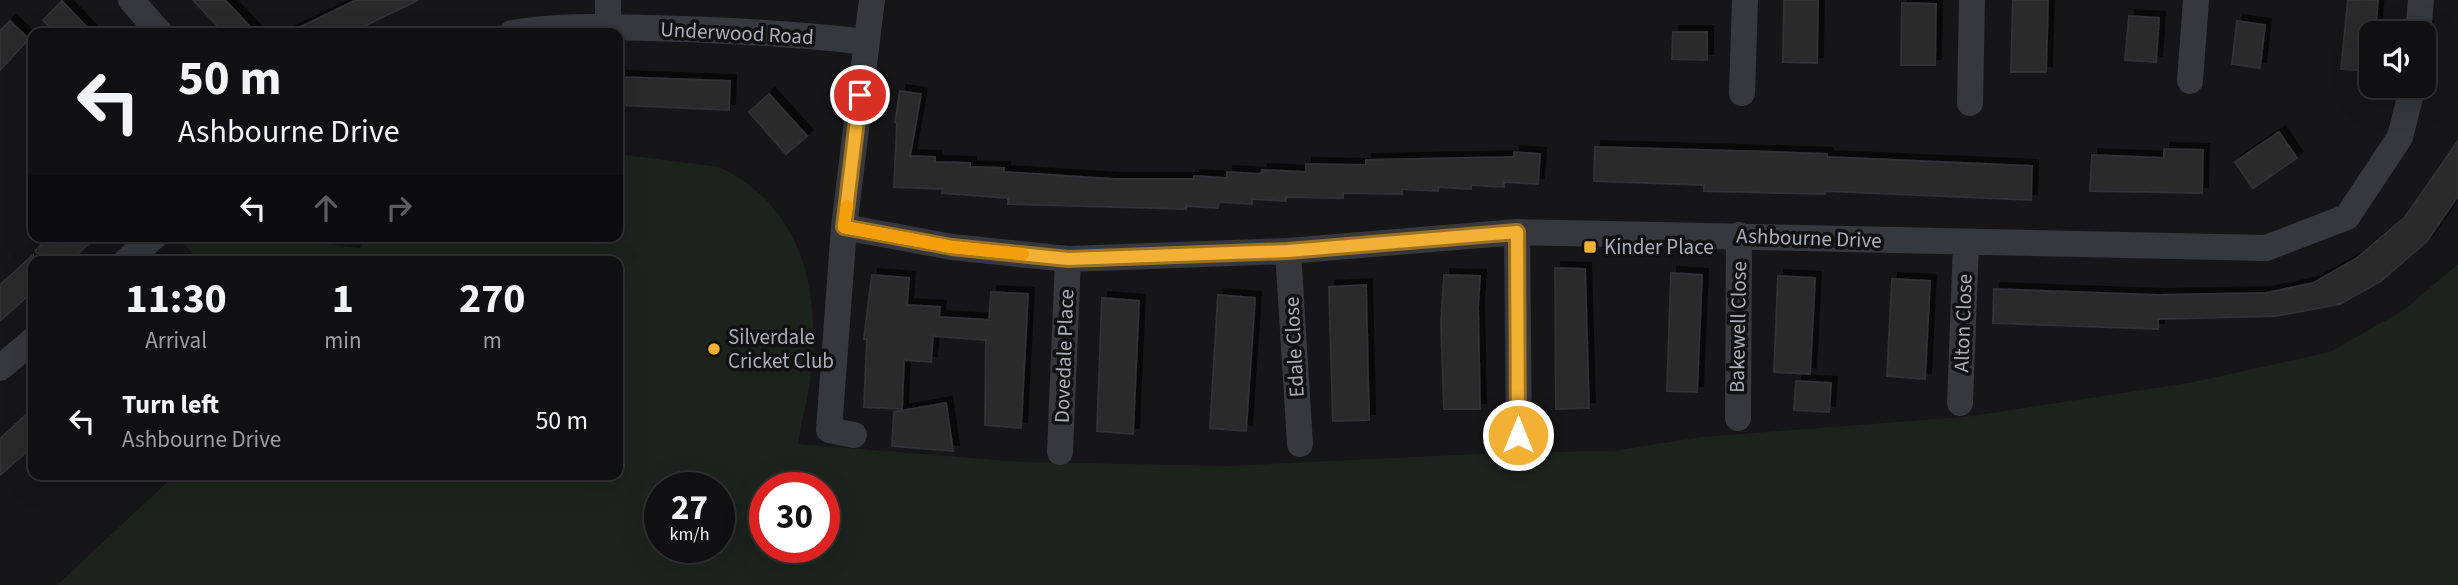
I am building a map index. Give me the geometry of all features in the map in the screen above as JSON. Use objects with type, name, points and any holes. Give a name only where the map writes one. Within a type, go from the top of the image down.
[{"type":"street","points":[[131,0],[156,28]]},
{"type":"street","points":[[608,0],[608,26]]},
{"type":"street","points":[[854,435],[828,430],[844,227],[872,0]]},
{"type":"street","points":[[1742,93],[1745,0]]},
{"type":"street","points":[[1970,103],[1972,0]]},
{"type":"street","points":[[2190,81],[2196,0]]},
{"type":"street","points":[[2419,21],[2421,0]]},
{"type":"street","name":"Underwood Road","points":[[581,28],[608,26],[770,31],[866,42]]},
{"type":"street","name":"Ashbourne Drive","points":[[844,227],[952,247],[1068,259],[1288,251],[1517,232],[2266,248],[2347,217],[2400,137],[2410,98]]},
{"type":"street","points":[[1517,232],[1518,435]]},
{"type":"street","name":"Bakewell Close","points":[[1738,418],[1739,236]]},
{"type":"street","points":[[132,256],[148,242]]},
{"type":"street","name":"Alton Close","points":[[1960,402],[1966,243]]},
{"type":"street","name":"Edale Close","points":[[1288,251],[1300,444]]},
{"type":"street","name":"Dovedale Place","points":[[1060,452],[1068,259]]},
{"type":"street","points":[[0,368],[28,344]]},
{"type":"shaded area","points":[[623,155],[719,167],[748,184],[771,205],[801,256],[809,285],[813,348],[810,381],[798,444],[1022,462],[1230,466],[1499,453],[1613,451],[1702,437],[1965,417],[2189,383],[2330,352],[2404,310],[2458,264],[2458,585],[57,585],[170,480],[623,480],[623,256],[195,256],[185,245],[188,242],[307,242],[360,248],[362,242],[623,242]]},
{"type":"building","points":[[193,0],[225,0],[251,28],[219,28]]},
{"type":"building","points":[[356,0],[418,0],[360,28],[298,28]]},
{"type":"building","points":[[1784,0],[1818,0],[1817,63],[1783,62]]},
{"type":"building","points":[[2013,0],[2048,0],[2046,72],[2011,72]]},
{"type":"building","points":[[2348,0],[2378,0],[2376,21],[2359,21],[2359,70],[2341,69]]},
{"type":"building","points":[[62,1],[87,28],[50,28],[43,20]]},
{"type":"building","points":[[1902,3],[1936,4],[1935,65],[1901,65]]},
{"type":"building","points":[[2129,16],[2159,18],[2156,62],[2125,60]]},
{"type":"building","points":[[10,21],[28,40],[0,70],[0,31]]},
{"type":"building","points":[[2237,21],[2265,25],[2260,68],[2232,64]]},
{"type":"building","points":[[1673,32],[1707,32],[1707,60],[1672,59]]},
{"type":"building","points":[[623,77],[730,81],[729,110],[623,105]]},
{"type":"building","points":[[900,91],[921,94],[910,156],[935,157],[935,162],[970,163],[970,167],[1004,168],[1004,172],[1114,179],[1194,179],[1194,176],[1227,178],[1227,172],[1306,172],[1306,164],[1366,165],[1366,160],[1514,157],[1514,152],[1540,154],[1538,184],[1504,182],[1504,187],[1438,187],[1438,191],[1402,189],[1402,194],[1343,193],[1343,198],[1286,197],[1286,201],[1252,199],[1252,204],[1219,202],[1218,208],[1008,204],[1008,198],[942,193],[943,189],[894,187],[895,122]]},
{"type":"building","points":[[769,94],[807,136],[786,154],[749,112]]},
{"type":"building","points":[[2279,132],[2297,158],[2253,188],[2235,162]]},
{"type":"building","points":[[2458,141],[2458,196],[2427,241],[2381,281],[2340,304],[2276,316],[2158,319],[2158,329],[1993,323],[1994,289],[2158,295],[2266,293],[2313,283],[2357,258],[2405,217]]},
{"type":"building","points":[[1595,147],[1827,154],[1827,157],[2032,166],[2031,200],[1825,191],[1825,194],[1704,191],[1704,185],[1594,181]]},
{"type":"building","points":[[2164,149],[2203,150],[2202,193],[2090,191],[2092,155],[2164,158]]},
{"type":"building","points":[[44,242],[91,242],[75,256],[40,256],[35,251]]},
{"type":"building","points":[[28,260],[28,296],[0,321],[0,285]]},
{"type":"building","points":[[1555,268],[1585,269],[1589,408],[1556,409]]},
{"type":"building","points":[[1671,273],[1702,275],[1697,392],[1667,391]]},
{"type":"building","points":[[872,275],[909,278],[907,305],[940,307],[939,317],[989,320],[991,292],[1028,294],[1021,428],[985,425],[986,340],[933,336],[931,362],[904,360],[902,409],[864,407],[867,339],[864,339]]},
{"type":"building","points":[[1444,275],[1480,276],[1480,409],[1444,409],[1441,323]]},
{"type":"building","points":[[1778,276],[1815,278],[1810,374],[1774,372]]},
{"type":"building","points":[[1892,279],[1930,281],[1925,379],[1887,376]]},
{"type":"building","points":[[1366,285],[1369,420],[1333,421],[1329,287]]},
{"type":"building","points":[[1218,295],[1255,298],[1246,431],[1210,428]]},
{"type":"building","points":[[1102,298],[1139,301],[1133,434],[1097,431]]},
{"type":"building","points":[[1796,381],[1831,383],[1829,412],[1794,410]]},
{"type":"building","points":[[946,403],[953,451],[892,446],[894,412]]},
{"type":"building","points":[[28,413],[28,450],[0,475],[0,439]]},
{"type":"slow traffic","points":[[847,206],[844,227],[952,247],[1023,254]]},
{"type":"place","name":"Kinder Place","points":[[1590,247]]},
{"type":"place","name":"Silverdale Cricket Club","points":[[714,349]]},
{"type":"route","points":[[860,95],[844,227],[952,247],[1068,259],[1288,251],[1517,232],[1518,435]]}]
